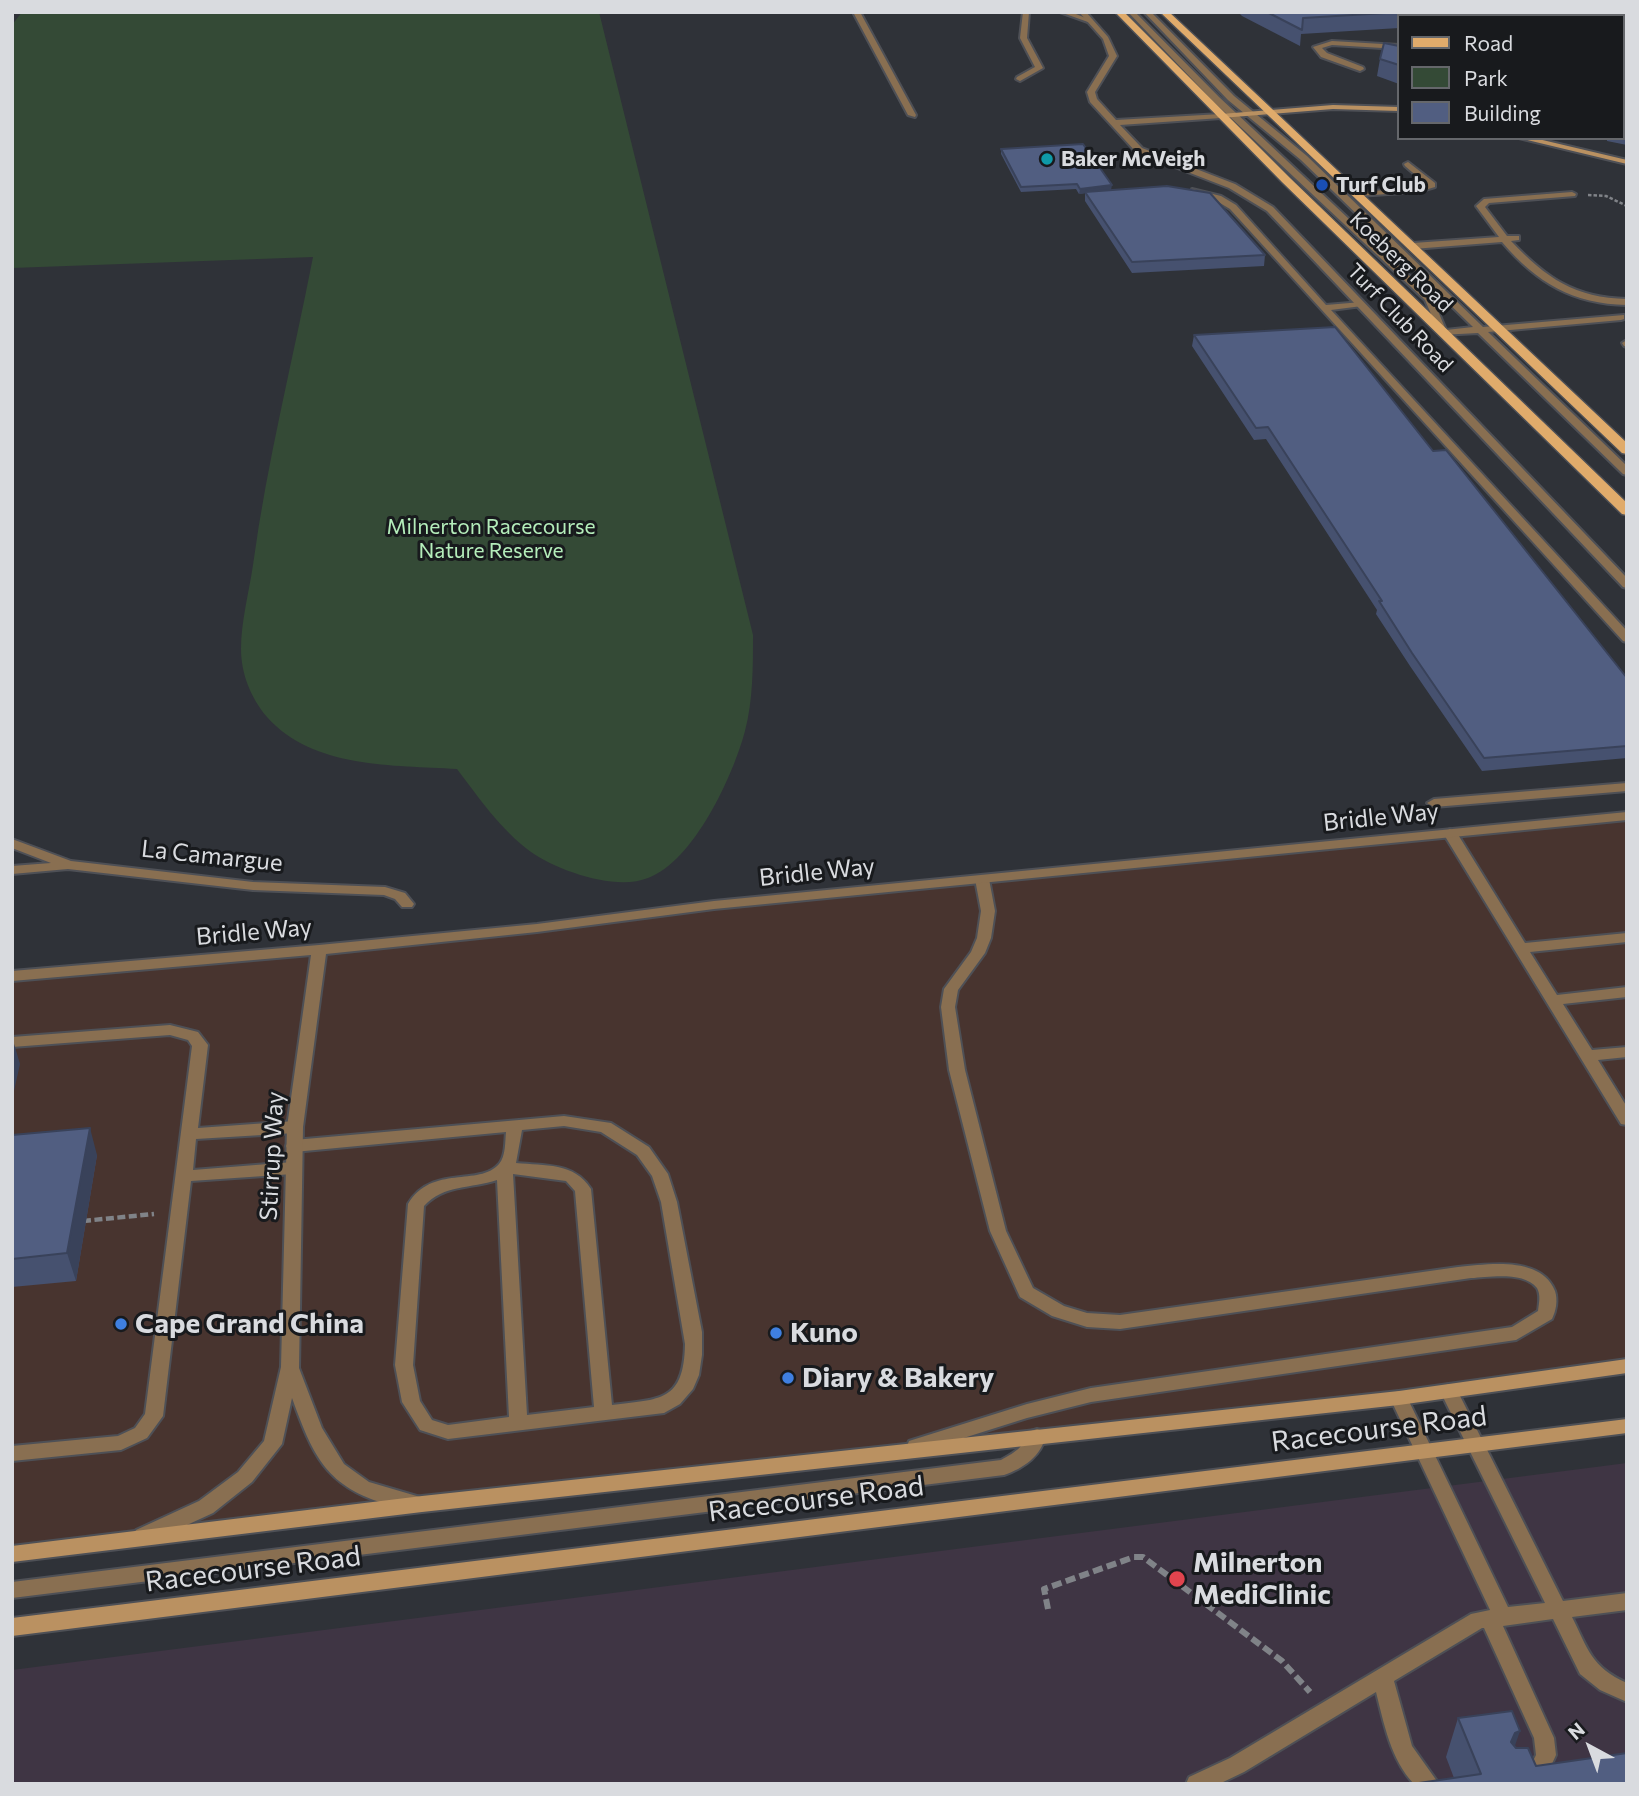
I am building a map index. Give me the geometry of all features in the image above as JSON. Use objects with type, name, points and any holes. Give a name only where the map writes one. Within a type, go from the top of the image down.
[{"type":"main road","name":"Koeberg Road","points":[[1119,12],[1221,116],[1627,511]]},
{"type":"main road","name":"Koeberg Road","points":[[1164,12],[1627,450]]},
{"type":"main road","points":[[1221,116],[1351,107],[1398,109]]},
{"type":"main road","points":[[1532,140],[1627,162]]},
{"type":"main road","name":"Racecourse Road","points":[[12,1554],[422,1504],[1399,1398],[1627,1366]]},
{"type":"main road","name":"Racecourse Road","points":[[12,1627],[1627,1426]]},
{"type":"street","points":[[856,12],[912,115]]},
{"type":"street","points":[[1020,79],[1039,68],[1026,48],[1022,33],[1026,12]]},
{"type":"street","points":[[1063,12],[1090,21]]},
{"type":"street","name":"Turf Club Road","points":[[1082,12],[1106,38],[1113,56],[1091,92],[1093,100],[1113,124],[1139,150],[1255,198],[1270,209],[1627,585]]},
{"type":"street","points":[[1131,12],[1429,299],[1443,332],[1624,319]]},
{"type":"street","points":[[1147,12],[1170,38],[1249,113],[1304,158],[1627,472]]},
{"type":"street","points":[[1360,69],[1324,55],[1317,47],[1332,43],[1398,47]]},
{"type":"street","points":[[1113,124],[1221,116]]},
{"type":"street","points":[[1358,194],[1418,190],[1432,185],[1408,164]]},
{"type":"street","points":[[1184,192],[1208,194],[1233,206],[1627,638]]},
{"type":"street","points":[[1572,194],[1482,203],[1480,206],[1502,239],[1521,258],[1555,284],[1576,296],[1605,304],[1627,302]]},
{"type":"street","points":[[1413,246],[1516,238]]},
{"type":"street","points":[[1324,308],[1359,304]]},
{"type":"street","points":[[1605,304],[1624,319]]},
{"type":"street","points":[[1434,803],[1627,787]]},
{"type":"street","name":"Bridle Way","points":[[12,976],[319,950],[537,928],[714,905],[1627,816]]},
{"type":"street","points":[[1450,833],[1625,1115]]},
{"type":"street","name":"La Camargue","points":[[12,843],[69,865],[253,886],[385,891],[400,896],[407,904]]},
{"type":"street","points":[[12,870],[69,865]]},
{"type":"street","points":[[902,1451],[1027,1411],[1091,1395],[1516,1333],[1546,1314],[1550,1302],[1549,1293],[1538,1280],[1527,1273],[1510,1270],[1458,1273],[1120,1322],[1087,1320],[1058,1311],[1026,1292],[998,1231],[957,1070],[948,1007],[951,989],[978,953],[984,938],[988,911],[982,879]]},
{"type":"street","points":[[1521,948],[1627,937]]},
{"type":"street","name":"Stirrup Way","points":[[139,1538],[206,1507],[245,1478],[273,1444],[290,1367],[295,1127],[319,950]]},
{"type":"street","points":[[1553,1000],[1627,992]]},
{"type":"street","points":[[12,1042],[170,1030],[193,1037],[200,1045],[154,1416],[141,1433],[121,1443],[12,1454]]},
{"type":"street","points":[[1587,1056],[1627,1052]]},
{"type":"street","points":[[294,1146],[564,1121],[606,1127],[643,1151],[660,1174],[663,1183],[693,1332],[690,1381],[680,1397],[664,1406],[448,1433],[426,1424],[411,1402],[404,1365],[416,1204],[424,1192],[449,1182],[492,1176],[505,1168],[511,1157],[515,1126]]},
{"type":"street","points":[[189,1134],[295,1127]]},
{"type":"street","points":[[184,1176],[293,1168]]},
{"type":"street","points":[[505,1168],[571,1176],[583,1189],[604,1413]]},
{"type":"street","points":[[505,1168],[518,1424]]},
{"type":"street","name":"Stirrup Way","points":[[290,1367],[318,1438],[345,1478],[378,1495],[422,1504]]},
{"type":"street","points":[[1449,1391],[1587,1668],[1607,1685],[1627,1693]]},
{"type":"street","points":[[1399,1398],[1426,1452],[1497,1618],[1544,1738],[1546,1755],[1538,1772],[1511,1780]]},
{"type":"street","points":[[12,1590],[1004,1467],[1023,1458],[1035,1447],[1037,1436]]},
{"type":"street","points":[[1196,1784],[1237,1765],[1478,1620],[1627,1601]]},
{"type":"street","points":[[1383,1678],[1402,1749],[1417,1774],[1429,1784]]},
{"type":"path","points":[[1572,194],[1606,197],[1627,206]]},
{"type":"path","points":[[74,1222],[180,1212]]},
{"type":"path","points":[[1048,1609],[1044,1589],[1134,1558],[1143,1558],[1282,1661],[1326,1711]]},
{"type":"shaded area","points":[[1627,816],[1627,1366],[12,1554],[12,976],[319,950],[714,905]]},
{"type":"shaded area","name":"Milnerton MediClinic","points":[[1627,1463],[1627,1784],[12,1784],[12,1670]]},
{"type":"green space","name":"Milnerton Racecourse Nature Reserve","points":[[22,12],[599,12],[753,635],[750,707],[739,750],[721,793],[696,836],[665,869],[648,878],[620,882],[571,872],[542,859],[510,834],[457,769],[381,764],[331,755],[286,734],[261,710],[248,685],[243,668],[242,628],[265,487],[313,257],[12,268],[12,25]]},
{"type":"building","points":[[1267,12],[1402,12],[1303,18],[1302,30]]},
{"type":"building","points":[[1384,43],[1398,46],[1398,65],[1380,59]]},
{"type":"building","points":[[1083,144],[1112,185],[1080,189],[1077,184],[1021,187],[1001,149]]},
{"type":"building","points":[[1167,186],[1210,193],[1265,255],[1132,262],[1085,192]]},
{"type":"building","points":[[1335,327],[1433,451],[1446,450],[1627,678],[1627,746],[1484,758],[1412,653],[1379,601],[1382,601],[1268,427],[1256,428],[1194,335]]},
{"type":"building","points":[[90,1128],[67,1253],[12,1259],[12,1135]]},
{"type":"building","points":[[1512,1711],[1520,1731],[1515,1733],[1511,1742],[1516,1748],[1528,1748],[1536,1766],[1627,1753],[1627,1784],[1412,1784],[1481,1774],[1458,1718]]},
{"type":"place","name":"Baker McVeigh","points":[[1047,159]]},
{"type":"place","name":"Turf Club","points":[[1322,185]]},
{"type":"place","name":"Cape Grand China","points":[[121,1324]]},
{"type":"place","name":"Kuno","points":[[776,1333]]},
{"type":"place","name":"Diary & Bakery","points":[[788,1378]]},
{"type":"place","name":"Milnerton MediClinic","points":[[1177,1579]]}]
